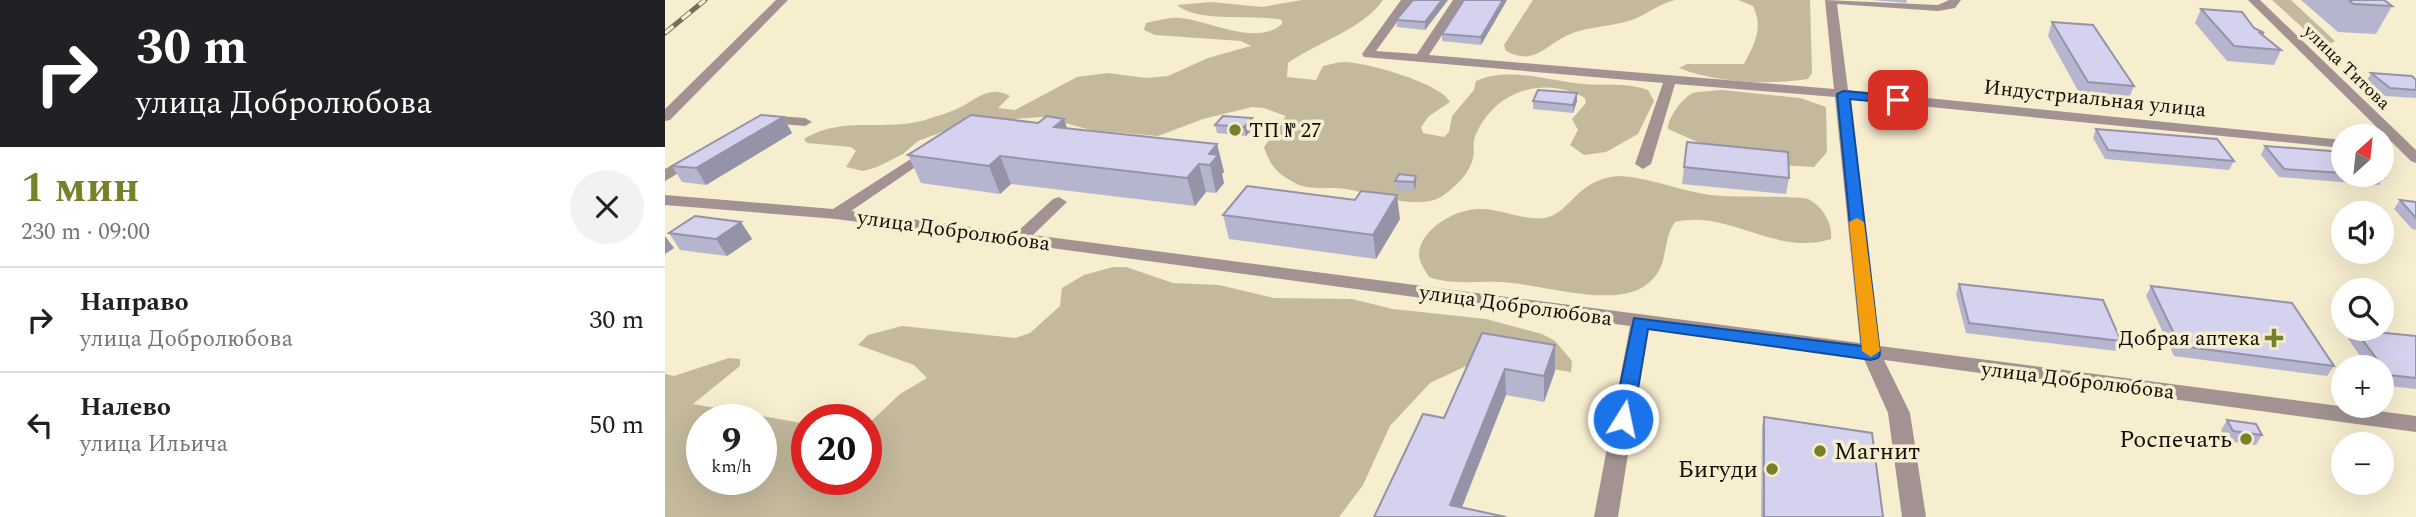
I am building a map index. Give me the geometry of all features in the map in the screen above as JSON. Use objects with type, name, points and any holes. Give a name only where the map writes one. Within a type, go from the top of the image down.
[{"type":"street","points":[[665,117],[782,0]]},
{"type":"street","name":"Индустриальная улица","points":[[1407,0],[1368,54],[1843,94],[2331,143]]},
{"type":"street","points":[[1420,59],[1459,0]]},
{"type":"street","points":[[1914,517],[1899,413],[1889,386],[1871,354],[1832,0],[1938,8],[1951,6],[1955,0]]},
{"type":"street","name":"улица Титова","points":[[2254,0],[2413,153]]},
{"type":"street","points":[[1643,164],[1670,80]]},
{"type":"street","points":[[747,126],[759,119],[806,122]]},
{"type":"street","points":[[665,176],[713,146]]},
{"type":"street","points":[[2394,149],[2413,153]]},
{"type":"street","points":[[836,214],[931,150]]},
{"type":"street","name":"улица Добролюбова","points":[[665,200],[836,214],[1871,354],[2416,424]]},
{"type":"street","points":[[1019,239],[1059,202]]},
{"type":"street","points":[[1606,517],[1640,322]]},
{"type":"shaded area","points":[[1302,0],[1383,0],[1351,28],[1288,63],[1287,77],[1316,80],[1323,66],[1344,62],[1384,70],[1418,81],[1444,95],[1450,102],[1429,116],[1421,127],[1423,133],[1444,137],[1449,132],[1452,116],[1474,90],[1476,81],[1502,75],[1632,86],[1648,90],[1654,101],[1638,134],[1606,152],[1584,155],[1570,145],[1578,130],[1572,119],[1586,103],[1585,98],[1569,91],[1536,88],[1507,98],[1483,121],[1474,140],[1471,164],[1462,179],[1444,195],[1422,202],[1395,200],[1345,189],[1306,187],[1287,179],[1274,168],[1264,147],[1286,116],[1264,108],[1252,107],[1203,119],[1158,136],[1091,130],[1042,117],[969,122],[918,141],[903,154],[863,171],[846,167],[856,151],[851,147],[807,143],[804,139],[833,128],[895,125],[925,120],[957,109],[990,92],[1010,96],[998,108],[1015,110],[1077,77],[1108,73],[1146,78],[1168,76],[1208,58],[1251,46],[1241,41],[1155,35],[1144,30],[1146,23],[1180,18],[1246,33],[1272,30],[1282,24],[1282,20],[1270,18],[1198,14],[1177,5],[1211,2],[1262,7]]},
{"type":"shaded area","points":[[1533,0],[1675,0],[1632,20],[1568,35],[1539,53],[1525,56],[1506,51],[1504,45]]},
{"type":"shaded area","points":[[1738,0],[1810,0],[1812,73],[1808,79],[1776,82],[1726,80],[1679,68],[1687,64],[1744,64],[1754,43],[1758,22],[1753,6]]},
{"type":"shaded area","points":[[2272,0],[2291,0],[2335,41],[2330,44],[2315,39]]},
{"type":"shaded area","points":[[1722,90],[1800,98],[1826,107],[1827,152],[1814,167],[1745,163],[1668,129],[1673,114],[1689,95]]},
{"type":"shaded area","points":[[1618,176],[1645,179],[1710,195],[1808,199],[1826,216],[1831,239],[1811,243],[1791,242],[1714,222],[1675,222],[1662,264],[1652,280],[1629,293],[1612,295],[1573,293],[1515,283],[1446,281],[1429,277],[1421,262],[1419,253],[1427,235],[1434,227],[1452,216],[1481,209],[1529,218],[1545,218],[1561,210],[1592,184]]},
{"type":"shaded area","points":[[1113,267],[1126,267],[1173,283],[1219,285],[1274,298],[1352,299],[1393,309],[1486,319],[1542,334],[1555,341],[1572,361],[1571,372],[1483,358],[1430,383],[1390,426],[1363,485],[1339,517],[665,517],[665,374],[674,376],[729,358],[740,359],[740,366],[693,404],[686,404],[686,495],[777,495],[777,419],[791,421],[791,495],[882,495],[882,411],[900,394],[927,378],[914,365],[858,345],[868,335],[902,326],[1015,338],[1030,333],[1060,306],[1062,288],[1084,275]]},
{"type":"building","points":[[1413,0],[1442,0],[1425,22],[1396,20]]},
{"type":"building","points":[[1464,0],[1503,0],[1481,37],[1442,34]]},
{"type":"building","points":[[2349,0],[2384,0],[2392,6],[2353,4]]},
{"type":"building","points":[[2201,9],[2242,12],[2254,28],[2264,33],[2260,33],[2281,50],[2234,46]]},
{"type":"building","points":[[2052,22],[2093,25],[2134,86],[2088,82]]},
{"type":"building","points":[[2371,73],[2412,76],[2416,80],[2416,90],[2390,88]]},
{"type":"building","points":[[1538,90],[1577,93],[1573,105],[1533,101]]},
{"type":"building","points":[[761,115],[783,117],[696,168],[672,166]]},
{"type":"building","points":[[971,115],[1038,123],[1047,116],[1064,119],[1054,127],[1217,144],[1209,154],[1218,155],[1210,165],[1199,164],[1187,178],[1000,156],[989,166],[908,155]]},
{"type":"building","points":[[1223,116],[1252,118],[1244,127],[1215,125]]},
{"type":"building","points":[[2096,129],[2217,139],[2234,161],[2108,150]]},
{"type":"building","points":[[1687,142],[1788,152],[1789,178],[1684,167]]},
{"type":"building","points":[[2265,146],[2331,151],[2331,172],[2284,169]]},
{"type":"building","points":[[1399,174],[1416,176],[1414,182],[1395,181]]},
{"type":"building","points":[[1247,186],[1355,200],[1361,191],[1397,195],[1373,235],[1223,215]]},
{"type":"building","points":[[2400,200],[2416,202],[2416,218]]},
{"type":"building","points":[[695,216],[741,222],[716,239],[669,233]]},
{"type":"building","points":[[1959,284],[2103,300],[2121,341],[1969,323]]},
{"type":"building","points":[[2151,286],[2292,303],[2331,362],[2331,366],[2180,346]]},
{"type":"building","points":[[1482,333],[1555,345],[1544,376],[1505,369],[1450,505],[1506,517],[1374,517],[1423,414],[1444,418]]},
{"type":"building","points":[[2394,334],[2416,336],[2416,378],[2394,376],[2394,355],[2374,355],[2363,341],[2394,341]]},
{"type":"building","points":[[1764,417],[1872,433],[1883,517],[1764,517]]},
{"type":"building","points":[[2227,420],[2256,424],[2262,435],[2233,431]]},
{"type":"railway","points":[[665,33],[705,0]]},
{"type":"slow traffic","points":[[1857,222],[1871,351]]},
{"type":"place","name":"ТП № 27","points":[[1235,130]]},
{"type":"place","name":"Добрая аптека","points":[[2274,338]]},
{"type":"place","name":"Роспечать","points":[[2246,439]]},
{"type":"place","name":"Магнит","points":[[1820,451]]},
{"type":"place","name":"Бигуди","points":[[1772,469]]},
{"type":"route","points":[[1623,419],[1640,322],[1871,354],[1843,94],[1898,100]]}]
